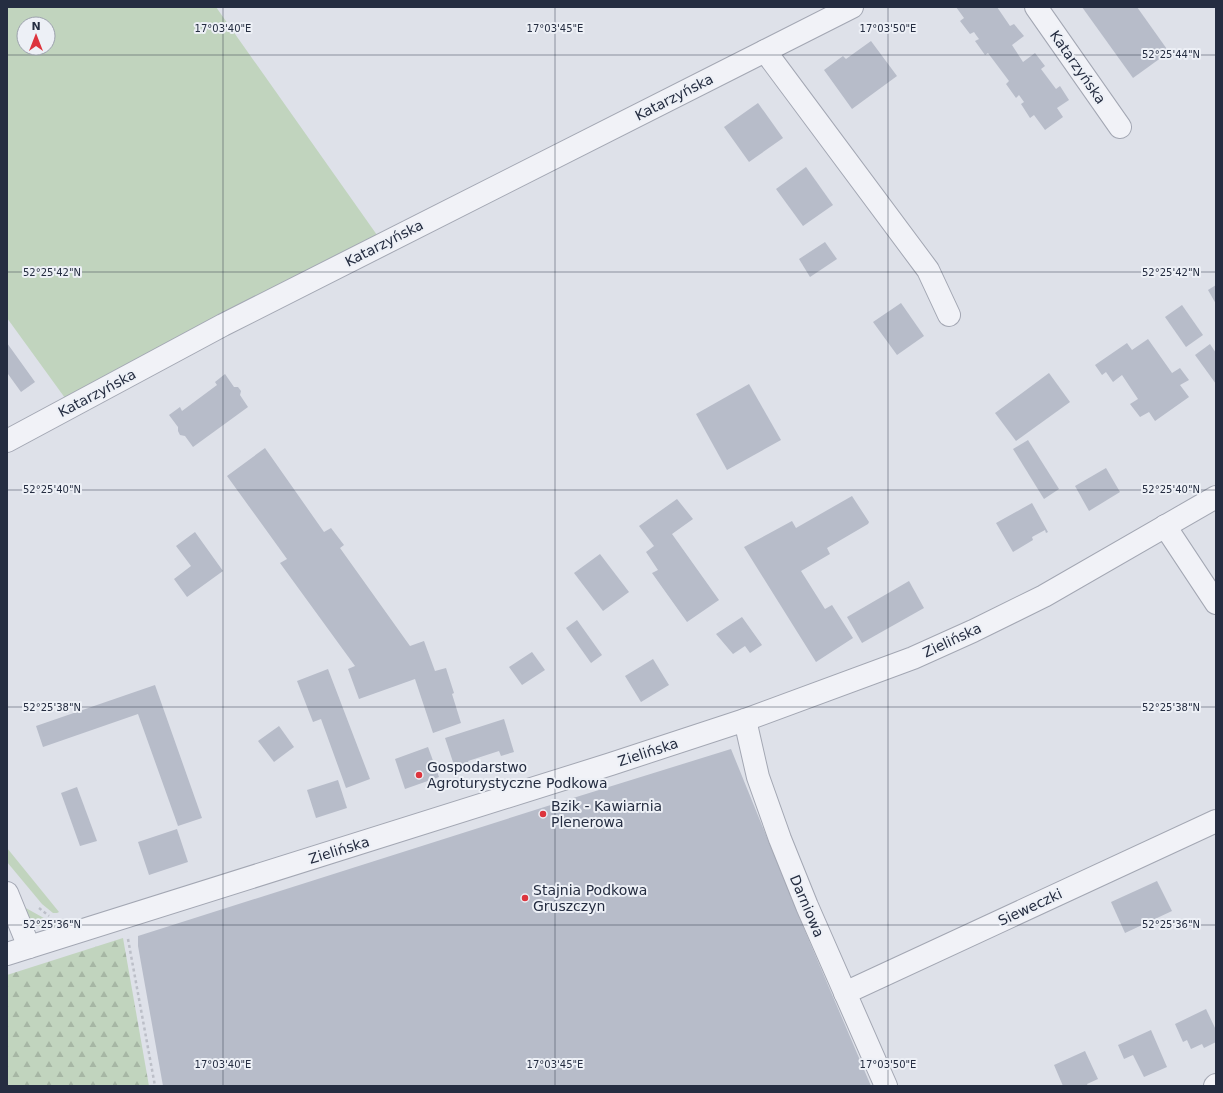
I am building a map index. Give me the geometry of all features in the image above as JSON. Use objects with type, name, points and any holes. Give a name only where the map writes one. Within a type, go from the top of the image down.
[{"type":"street","name":"Katarzyńska","points":[[1036,7],[1120,127]]},
{"type":"street","name":"Katarzyńska","points":[[7,441],[224,325],[848,8]]},
{"type":"street","points":[[765,51],[928,270],[949,315]]},
{"type":"street","name":"Zielińska","points":[[7,954],[745,720],[913,658],[973,631],[1044,596],[1216,497]]},
{"type":"street","points":[[1165,526],[1216,603]]},
{"type":"street","name":"Darniowa","points":[[745,720],[758,777],[780,839],[807,906],[886,1086]]},
{"type":"street","name":"Sieweczki","points":[[845,992],[1216,821]]},
{"type":"street","points":[[7,893],[29,947]]},
{"type":"path","points":[[124,917],[155,1086]]},
{"type":"green space","points":[[7,7],[216,7],[377,235],[65,398],[7,318]]},
{"type":"green space","points":[[7,848],[59,912],[53,913],[42,904],[7,862]]},
{"type":"green space","points":[[24,907],[60,927],[46,928],[33,923],[27,916]]},
{"type":"green space","points":[[123,938],[149,1086],[7,1086],[7,975]]},
{"type":"building","points":[[956,7],[997,7],[1010,26],[1014,24],[1024,36],[1012,45],[1023,62],[1035,53],[1045,66],[1041,69],[1056,89],[1060,86],[1069,100],[1057,108],[1063,117],[1045,130],[1034,115],[1030,118],[1021,104],[1024,102],[1019,95],[1016,98],[1006,84],[1009,81],[988,53],[985,55],[975,41],[979,39],[974,32],[970,34],[960,21],[964,18]]},
{"type":"building","points":[[1082,7],[1137,7],[1169,52],[1133,78]]},
{"type":"building","points":[[871,41],[897,76],[852,109],[824,70],[843,56],[846,59]]},
{"type":"building","points":[[758,103],[783,138],[749,162],[724,127]]},
{"type":"building","points":[[806,167],[833,205],[803,226],[776,189]]},
{"type":"building","points":[[825,242],[837,259],[810,277],[799,259]]},
{"type":"building","points":[[1216,285],[1216,304],[1208,290]]},
{"type":"building","points":[[901,303],[924,336],[897,355],[873,322]]},
{"type":"building","points":[[1182,305],[1203,335],[1186,347],[1165,317]]},
{"type":"building","points":[[1148,339],[1172,373],[1180,368],[1189,380],[1180,385],[1189,397],[1155,421],[1149,412],[1140,417],[1130,404],[1138,399],[1122,375],[1113,382],[1106,372],[1102,375],[1095,365],[1127,343],[1132,350]]},
{"type":"building","points":[[7,343],[35,382],[21,392],[8,374],[7,375]]},
{"type":"building","points":[[1210,344],[1216,353],[1216,384],[1195,355]]},
{"type":"building","points":[[1049,373],[1070,402],[1016,441],[995,413]]},
{"type":"building","points":[[225,374],[234,387],[238,387],[241,391],[240,395],[248,407],[193,447],[185,436],[180,435],[178,427],[169,415],[180,407],[182,411],[217,385],[215,382]]},
{"type":"building","points":[[749,384],[781,440],[727,470],[696,414]]},
{"type":"building","points":[[1028,440],[1059,489],[1044,499],[1013,449]]},
{"type":"building","points":[[265,448],[324,532],[331,528],[344,545],[340,548],[410,646],[424,641],[435,671],[446,668],[461,723],[433,733],[415,679],[359,699],[348,669],[355,666],[280,563],[287,559],[227,476]]},
{"type":"building","points":[[1106,468],[1120,492],[1089,511],[1075,486]]},
{"type":"building","points":[[852,496],[869,522],[868,524],[827,548],[830,554],[801,571],[825,609],[832,605],[853,638],[816,662],[744,547],[792,521],[796,528]]},
{"type":"building","points":[[677,499],[693,519],[672,534],[719,600],[687,622],[652,573],[658,570],[646,552],[654,546],[639,526]]},
{"type":"building","points":[[1032,503],[1048,532],[1046,533],[1045,530],[1032,537],[1033,540],[1013,552],[996,523]]},
{"type":"building","points":[[195,532],[223,571],[187,597],[174,579],[191,566],[176,546]]},
{"type":"building","points":[[600,554],[629,592],[603,611],[574,573]]},
{"type":"building","points":[[909,581],[924,608],[862,643],[847,617]]},
{"type":"building","points":[[742,617],[762,645],[750,653],[745,646],[733,654],[716,634]]},
{"type":"building","points":[[577,620],[602,655],[591,663],[566,628]]},
{"type":"building","points":[[532,652],[545,670],[522,685],[509,667]]},
{"type":"building","points":[[653,659],[669,685],[641,702],[625,676]]},
{"type":"building","points":[[328,669],[370,779],[346,788],[321,719],[313,722],[297,681]]},
{"type":"building","points":[[155,685],[202,818],[178,826],[138,714],[43,747],[36,726]]},
{"type":"building","points":[[504,719],[514,752],[501,756],[499,751],[468,761],[470,766],[456,771],[445,738]]},
{"type":"building","points":[[279,726],[294,747],[274,762],[258,741]]},
{"type":"building","points":[[428,747],[439,777],[405,789],[395,759]]},
{"type":"building","name":"Stajnia Podkowa Gruszczyn","points":[[731,749],[805,931],[871,1086],[163,1086],[138,946],[138,936]]},
{"type":"building","points":[[338,780],[347,808],[316,818],[307,790]]},
{"type":"building","points":[[77,787],[97,841],[80,846],[61,793]]},
{"type":"building","points":[[177,829],[188,862],[149,875],[138,842]]},
{"type":"building","points":[[1157,881],[1172,911],[1125,933],[1111,902]]},
{"type":"building","points":[[1206,1009],[1216,1030],[1216,1042],[1204,1048],[1202,1044],[1191,1049],[1187,1040],[1183,1042],[1175,1024]]},
{"type":"building","points":[[1151,1030],[1167,1067],[1144,1077],[1133,1055],[1124,1059],[1118,1045]]},
{"type":"building","points":[[1085,1051],[1098,1079],[1087,1084],[1088,1086],[1063,1086],[1054,1065]]},
{"type":"place","name":"Gospodarstwo Agroturystyczne Podkowa","points":[[419,775]]},
{"type":"place","name":"Bzik - Kawiarnia Plenerowa","points":[[543,814]]},
{"type":"place","name":"Stajnia Podkowa Gruszczyn","points":[[525,898]]}]
